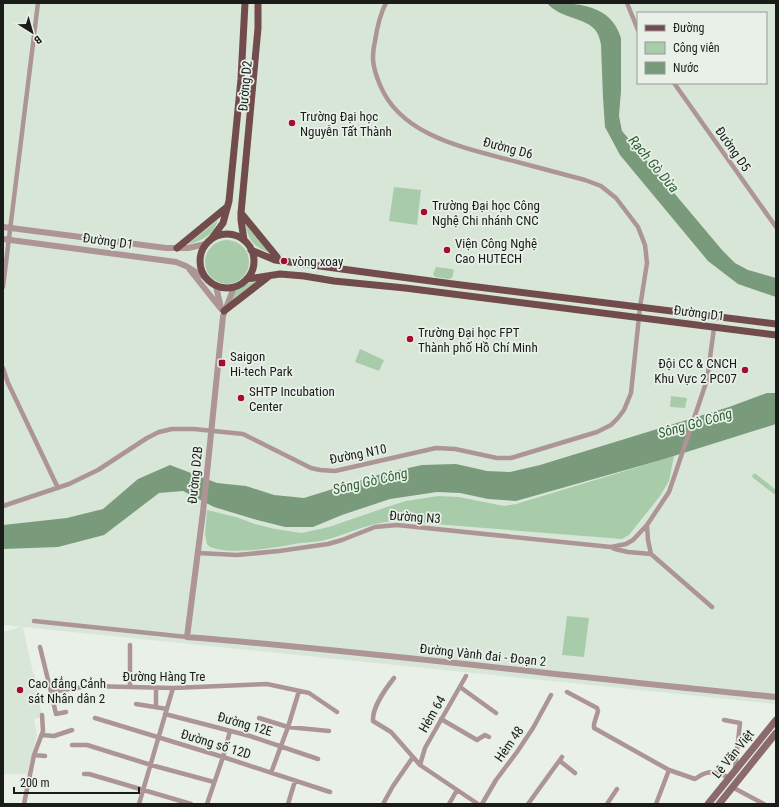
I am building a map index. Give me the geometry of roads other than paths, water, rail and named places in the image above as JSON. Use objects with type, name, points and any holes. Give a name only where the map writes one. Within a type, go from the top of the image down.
[{"type":"main road","name":"Đường D2","points":[[212,238],[223,223],[228,207],[238,119],[245,3]]},
{"type":"main road","name":"Đường D2","points":[[244,240],[240,220],[258,28],[258,3]]},
{"type":"main road","points":[[177,248],[228,207]]},
{"type":"main road","points":[[241,213],[277,258]]},
{"type":"main road","points":[[228,234],[244,240],[251,250],[253,258],[251,273],[241,284],[234,287],[228,288],[216,286],[206,278],[200,265],[202,251],[206,244],[212,238],[228,234]]},
{"type":"main road","name":"Đường D1","points":[[251,250],[277,258],[350,268],[356,271]]},
{"type":"main road","name":"Đường D1","points":[[277,258],[276,260],[485,288],[775,322]]},
{"type":"main road","name":"Đường D1","points":[[246,279],[270,275],[304,276],[334,281],[502,300],[639,319],[774,335]]},
{"type":"main road","points":[[223,312],[270,275]]},
{"type":"main road","points":[[484,298],[485,288]]},
{"type":"main road","name":"Lê Văn Việt","points":[[708,804],[776,720]]},
{"type":"main road","name":"Lê Văn Việt","points":[[719,804],[776,733]]},
{"type":"street","points":[[3,287],[6,240],[10,228],[38,3]]},
{"type":"street","name":"Đường D6","points":[[386,3],[376,31],[372,53],[374,71],[390,105],[405,119],[419,128],[442,139],[478,152],[585,180],[601,186],[610,192],[623,206],[638,227],[645,245],[647,263],[640,307]]},
{"type":"street","points":[[627,3],[637,28]]},
{"type":"street","name":"Đường D5","points":[[675,84],[776,227]]},
{"type":"street","name":"Đường D1","points":[[3,227],[177,248],[188,248],[206,244]]},
{"type":"street","name":"Đường D1","points":[[6,240],[164,260],[186,266],[206,278]]},
{"type":"street","points":[[186,266],[223,312]]},
{"type":"street","name":"Đường D2B","points":[[216,286],[223,312]]},
{"type":"street","name":"Đường D2B","points":[[187,637],[203,512],[223,312],[234,287]]},
{"type":"street","name":"Đường N10","points":[[3,506],[58,488],[98,470],[147,438],[159,432],[182,428],[244,434],[311,468],[328,471],[343,470],[436,448],[455,449],[497,458],[511,458],[597,432],[611,425],[618,418],[624,410],[631,393],[640,307]]},
{"type":"street","name":"Đường N3","points":[[198,553],[236,555],[293,549],[328,544],[342,540],[375,526],[396,525],[611,547],[626,544],[633,540],[647,525],[669,492],[707,380],[714,328]]},
{"type":"street","points":[[3,368],[8,383],[58,488]]},
{"type":"street","points":[[647,525],[651,554],[712,607]]},
{"type":"street","name":"Đường N3","points":[[611,547],[628,552],[651,554]]},
{"type":"street","points":[[34,621],[187,637]]},
{"type":"street","name":"Đường Vành đai - Đoạn 2","points":[[187,637],[346,651],[776,697]]},
{"type":"street","points":[[130,645],[130,687]]},
{"type":"street","points":[[40,647],[56,714],[66,712]]},
{"type":"street","name":"Hẻm 64","points":[[420,765],[425,748],[466,676]]},
{"type":"street","points":[[394,678],[375,709],[372,716],[373,720],[391,732],[420,765],[478,804]]},
{"type":"street","name":"Đường Hàng Tre","points":[[51,692],[88,686],[173,688],[267,684],[309,693],[337,712]]},
{"type":"street","points":[[460,686],[496,713]]},
{"type":"street","points":[[156,688],[156,706]]},
{"type":"street","points":[[139,804],[173,688]]},
{"type":"street","points":[[272,773],[282,746],[298,691]]},
{"type":"street","points":[[567,692],[597,708],[598,711],[594,728],[669,770],[695,779],[703,773],[712,772],[730,777]]},
{"type":"street","name":"Hẻm 48","points":[[482,804],[496,780],[518,752],[551,695]]},
{"type":"street","name":"Đường 12E","points":[[136,704],[156,706],[166,711],[282,746],[318,759]]},
{"type":"street","points":[[24,804],[34,755],[43,731],[42,715]]},
{"type":"street","name":"Đường số 12D","points":[[95,718],[223,757],[330,792]]},
{"type":"street","points":[[259,718],[288,727],[329,732]]},
{"type":"street","points":[[441,719],[478,740],[485,735],[489,737]]},
{"type":"street","points":[[724,720],[740,723],[735,771]]},
{"type":"street","points":[[42,735],[54,736],[72,730]]},
{"type":"street","points":[[207,804],[223,757],[230,730]]},
{"type":"street","points":[[72,745],[87,745],[151,765],[214,782]]},
{"type":"street","points":[[34,755],[45,756]]},
{"type":"street","points":[[383,804],[393,786],[413,757]]},
{"type":"street","points":[[528,804],[561,759],[575,772]]},
{"type":"street","points":[[656,804],[669,770]]},
{"type":"street","points":[[84,774],[89,774],[191,804]]},
{"type":"street","points":[[288,804],[295,781]]},
{"type":"street","points":[[732,787],[764,804]]},
{"type":"street","points":[[606,804],[617,789]]},
{"type":"street","points":[[449,804],[457,790]]},
{"type":"water","points":[[547,3],[581,5],[601,12],[609,18],[616,27],[621,38],[621,91],[619,116],[622,131],[722,250],[735,263],[748,270],[776,278],[776,297],[738,284],[708,261],[620,155],[605,127],[601,45],[598,34],[592,26],[559,12]]},
{"type":"water","name":"Sông Gò Công","points":[[767,393],[776,393],[776,424],[661,460],[516,501],[488,499],[460,493],[437,492],[390,499],[342,515],[313,527],[285,527],[214,507],[183,491],[159,493],[104,535],[58,547],[3,549],[3,525],[67,518],[103,509],[138,479],[170,465],[217,483],[246,486],[274,495],[304,498],[381,474],[422,465],[456,464],[487,471],[510,472],[540,465],[729,407]]},
{"type":"place","name":"Trường Đại học Nguyễn Tất Thành","points":[[292,123]]},
{"type":"place","name":"Trường Đại học Công Nghệ Chi nhánh CNC","points":[[424,212]]},
{"type":"place","name":"Viện Công Nghệ Cao HUTECH","points":[[447,250]]},
{"type":"place","name":"vòng xoay","points":[[284,261]]},
{"type":"place","name":"Trường Đại học FPT Thành phố Hồ Chí Minh","points":[[410,339]]},
{"type":"place","name":"Saigon Hi-tech Park","points":[[222,363]]},
{"type":"place","name":"Đội CC & CNCH Khu Vực 2 PC07","points":[[745,370]]},
{"type":"place","name":"SHTP Incubation Center","points":[[241,398]]},
{"type":"place","name":"Cao đẳng Cảnh sát Nhân dân 2","points":[[20,690]]},
{"type":"water label","name":"Rạch Gò Dừa","points":[[654,164]]}]
